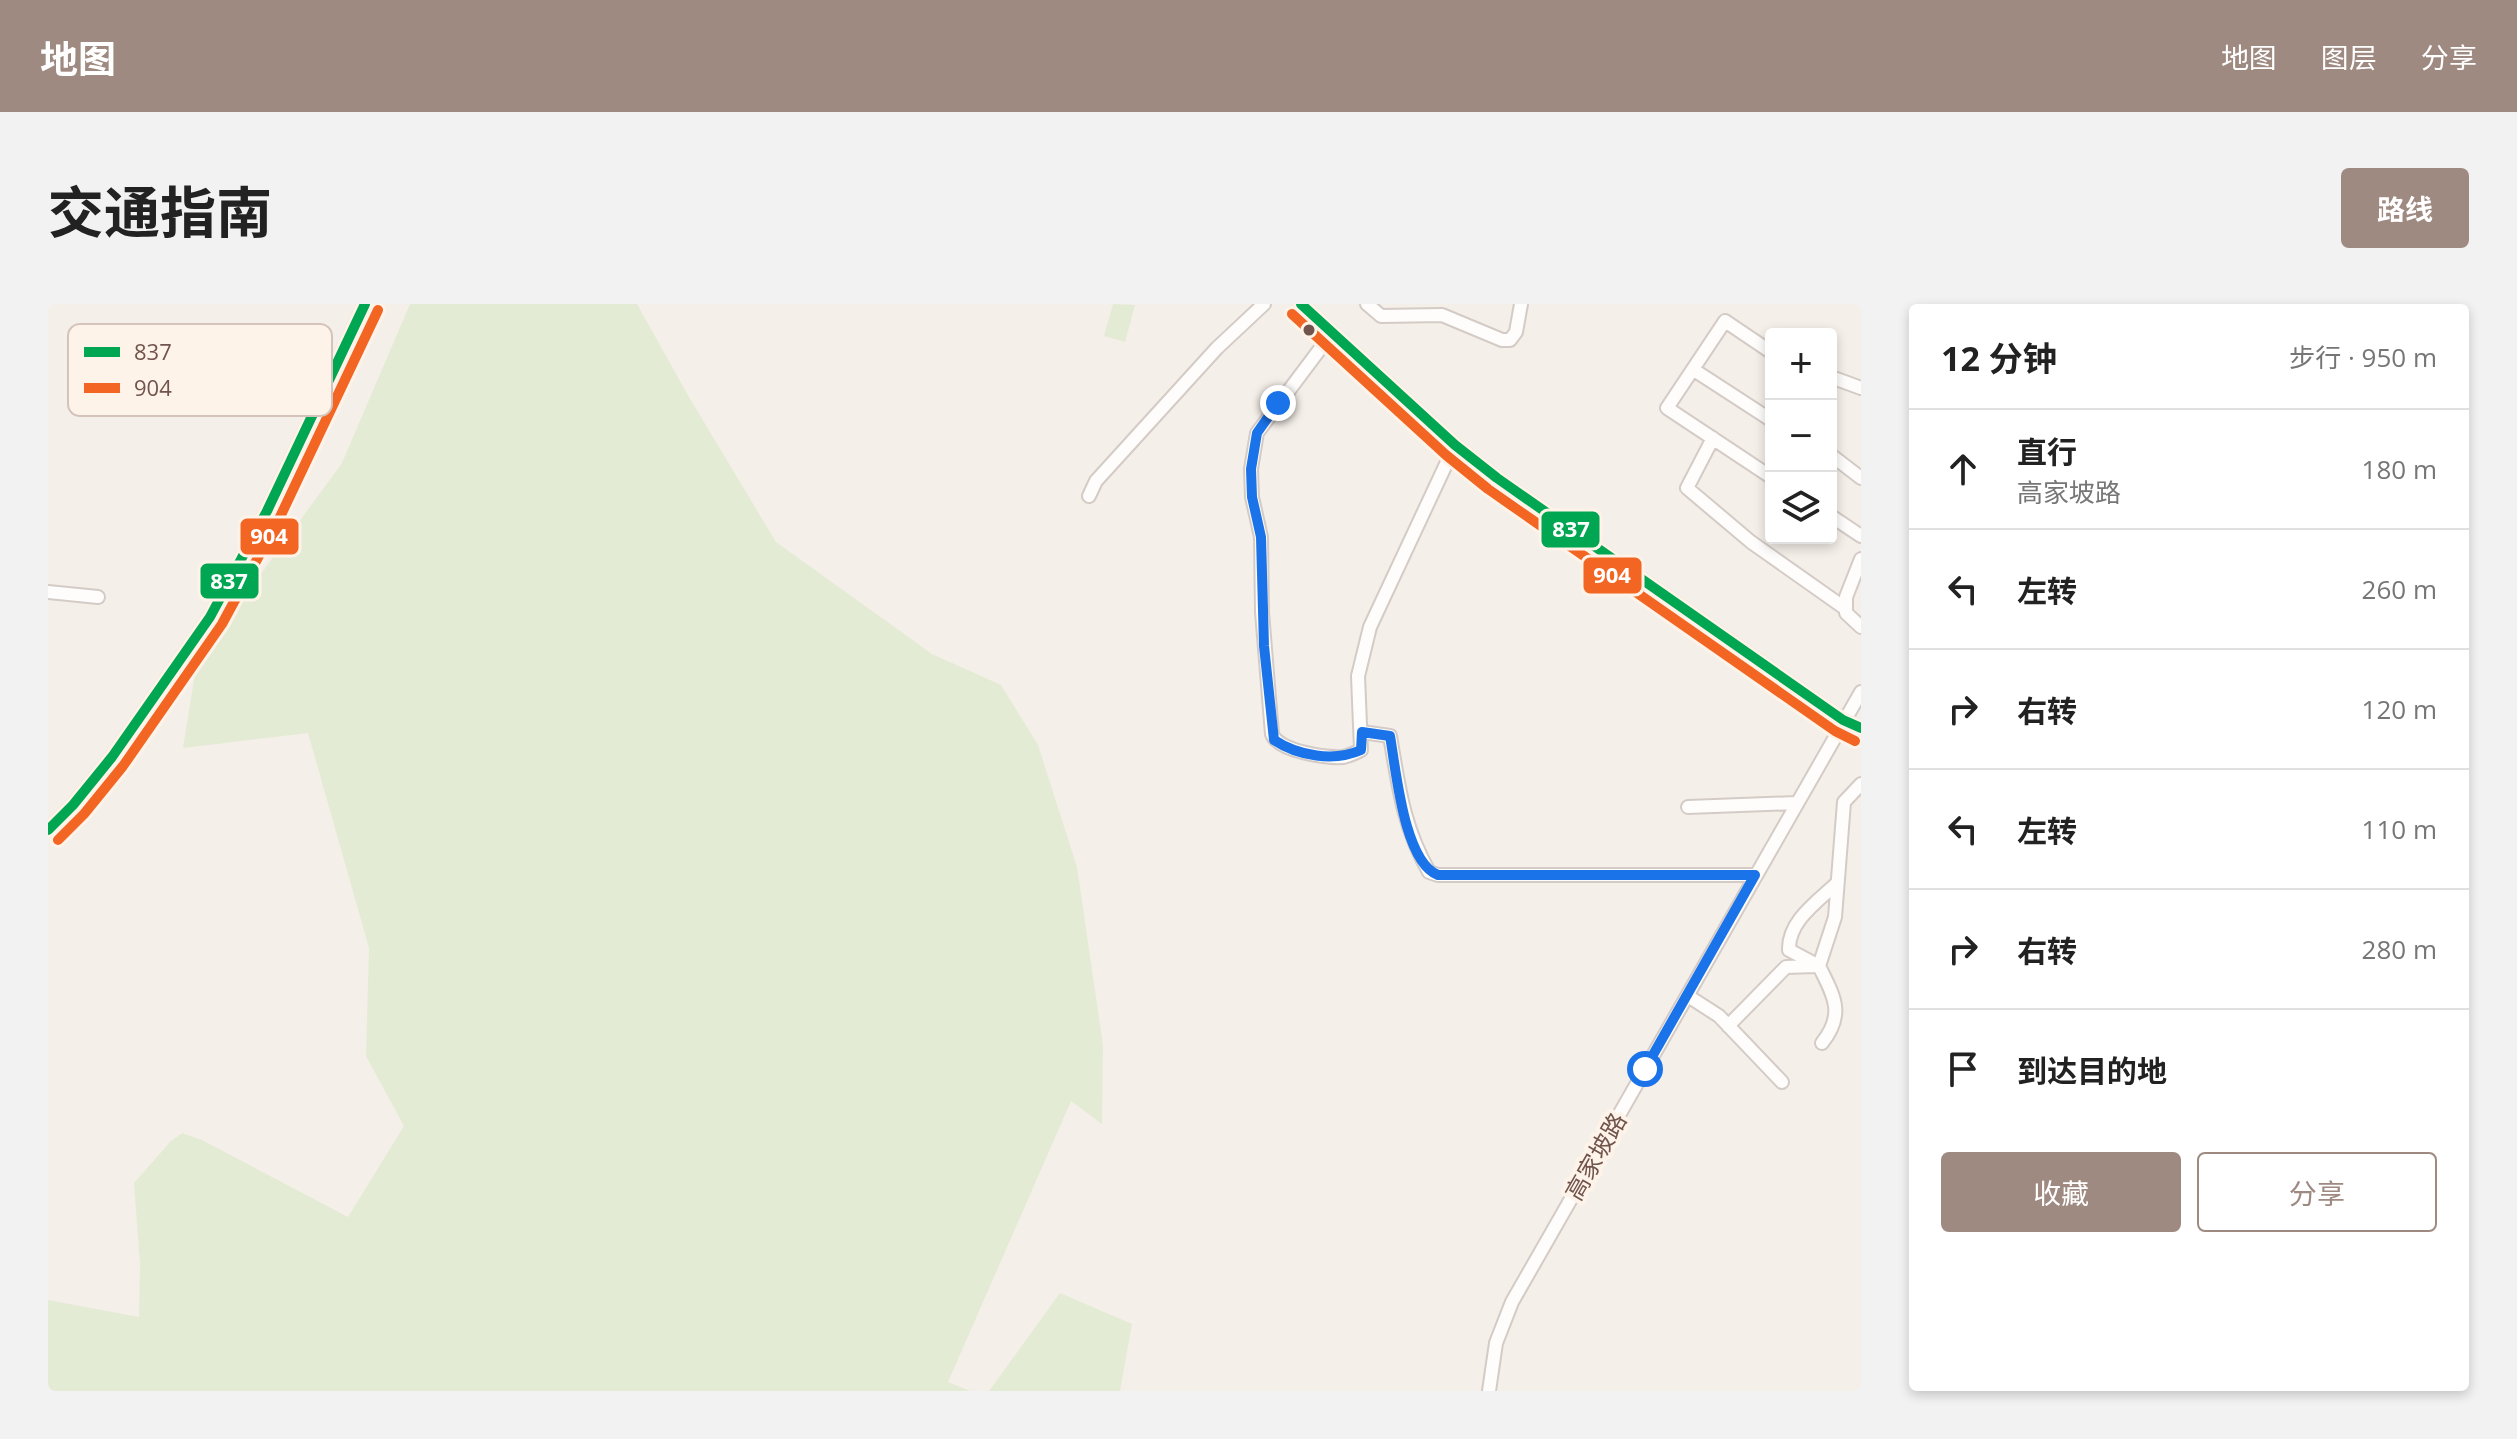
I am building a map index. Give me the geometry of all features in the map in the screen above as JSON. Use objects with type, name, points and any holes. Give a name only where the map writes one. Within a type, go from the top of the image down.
[{"type":"street","points":[[332,374],[365,304]]},
{"type":"street","points":[[1089,496],[1096,481],[1217,348],[1264,304]]},
{"type":"street","points":[[1301,304],[1455,445],[1497,478],[1843,720],[1861,728]]},
{"type":"street","points":[[1367,304],[1381,316],[1442,315],[1502,340],[1510,340],[1516,332],[1521,304]]},
{"type":"street","points":[[1381,316],[1389,304]]},
{"type":"street","points":[[1765,348],[1725,321],[1667,408],[1765,473]]},
{"type":"street","points":[[1332,333],[1257,433],[1251,469],[1252,497],[1261,537],[1262,623],[1274,740],[1307,753],[1346,757],[1361,750],[1358,676],[1370,627],[1455,445]]},
{"type":"street","points":[[1694,370],[1765,416]]},
{"type":"street","points":[[1837,379],[1861,388]]},
{"type":"street","points":[[48,830],[112,757],[210,617],[267,511],[312,416]]},
{"type":"street","points":[[1713,438],[1687,488],[1751,542],[1846,609]]},
{"type":"street","points":[[1837,460],[1861,478]]},
{"type":"street","points":[[1837,520],[1861,536]]},
{"type":"street","points":[[1861,559],[1846,597],[1846,613],[1861,627]]},
{"type":"street","points":[[48,592],[98,597]]},
{"type":"street","name":"高家坡路","points":[[1489,1391],[1496,1343],[1512,1302],[1861,692]]},
{"type":"street","points":[[1362,732],[1390,736],[1403,813],[1414,844],[1429,872],[1438,875],[1755,875]]},
{"type":"street","points":[[1819,966],[1835,917],[1844,802],[1861,784]]},
{"type":"street","points":[[1688,807],[1796,803]]},
{"type":"street","points":[[1822,1043],[1831,1031],[1837,1012],[1834,997],[1819,966],[1789,950],[1789,937],[1801,918],[1837,883]]},
{"type":"street","points":[[1728,1026],[1786,967],[1819,966]]},
{"type":"street","points":[[1688,996],[1719,1016],[1782,1082]]},
{"type":"green space","points":[[410,304],[637,304],[776,542],[932,654],[1001,685],[1038,745],[1077,867],[1103,1045],[1102,1124],[1071,1101],[948,1382],[970,1391],[48,1391],[48,1300],[139,1317],[140,1264],[134,1183],[170,1142],[182,1133],[202,1140],[348,1217],[404,1126],[366,1056],[369,948],[308,733],[183,748],[197,661],[342,463]]},
{"type":"green space","points":[[1113,304],[1135,305],[1125,342],[1104,336]]},
{"type":"green space","points":[[1060,1293],[1132,1324],[1120,1391],[989,1391]]},
{"type":"transit line","name":"837","points":[[332,374],[365,304]]},
{"type":"transit line","name":"837","points":[[1301,304],[1455,445],[1497,478],[1843,720],[1861,728]]},
{"type":"transit line","name":"904","points":[[332,407],[378,310]]},
{"type":"transit line","name":"904","points":[[1292,314],[1446,455],[1488,489],[1835,731],[1855,741]]},
{"type":"transit line","name":"837","points":[[48,830],[112,757],[210,617],[267,511],[312,416]]},
{"type":"transit line","name":"904","points":[[58,840],[123,766],[222,624],[280,517],[328,416]]},
{"type":"route","points":[[1278,403],[1257,433],[1251,469],[1252,497],[1261,537],[1264,646],[1274,740],[1307,753],[1346,757],[1361,750],[1362,732],[1390,736],[1403,813],[1414,844],[1429,872],[1438,875],[1755,875],[1645,1069]]}]
